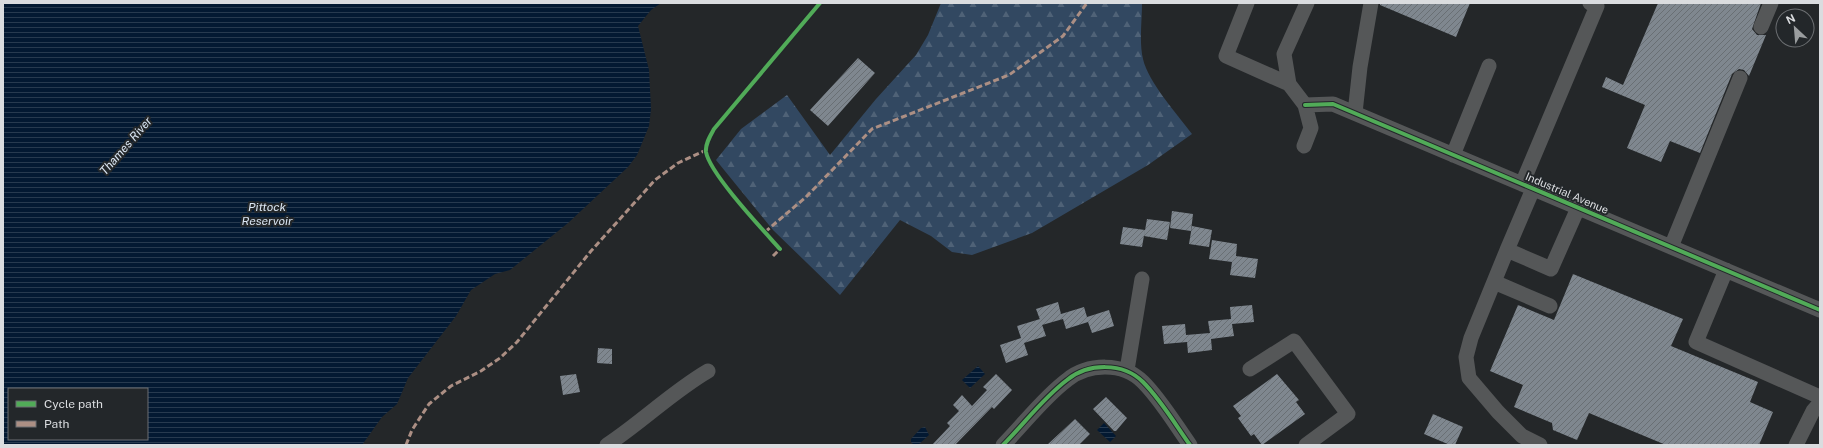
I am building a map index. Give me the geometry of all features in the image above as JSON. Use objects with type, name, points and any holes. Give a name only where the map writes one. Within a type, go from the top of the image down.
[{"type":"street","points":[[1247,3],[1226,56],[1289,84]]},
{"type":"street","points":[[1304,146],[1311,128],[1305,105],[1289,84],[1284,54],[1307,3]]},
{"type":"street","points":[[1355,113],[1360,67],[1371,3]]},
{"type":"street","points":[[1540,445],[1522,436],[1498,412],[1469,378],[1466,357],[1507,250],[1528,186],[1597,6],[1590,3]]},
{"type":"street","points":[[1761,27],[1771,3]]},
{"type":"street","points":[[1453,155],[1489,66]]},
{"type":"street","points":[[1671,247],[1740,78]]},
{"type":"street","name":"Industrial Avenue","points":[[1305,105],[1333,104],[1820,310]]},
{"type":"street","points":[[1507,250],[1551,269],[1578,208]]},
{"type":"street","points":[[1726,270],[1696,342],[1820,397]]},
{"type":"street","points":[[1127,370],[1142,278]]},
{"type":"street","points":[[1494,282],[1550,306]]},
{"type":"street","points":[[1250,370],[1294,341],[1348,414],[1306,445]]},
{"type":"street","points":[[1003,445],[1068,379],[1088,370],[1100,368],[1127,370],[1142,381],[1162,405],[1190,445]]},
{"type":"street","points":[[607,445],[625,433],[686,384],[708,371]]},
{"type":"street","points":[[1796,445],[1813,411],[1820,403]]},
{"type":"green space","points":[[941,3],[1142,3],[1141,46],[1146,68],[1157,88],[1192,134],[1148,165],[1032,233],[972,255],[952,252],[931,236],[900,220],[840,295],[773,230],[716,160],[741,129],[787,95],[830,155],[876,99],[916,55],[928,35]]},
{"type":"water","name":"Pittock Reservoir","points":[[3,3],[661,3],[651,10],[638,26],[649,70],[651,109],[649,126],[637,155],[628,167],[568,223],[510,270],[495,274],[471,290],[456,316],[408,378],[397,404],[382,417],[362,445],[3,445]]},
{"type":"water","points":[[978,366],[985,374],[970,388],[962,380]]},
{"type":"water","points":[[1104,423],[1116,436],[1110,442],[1097,430]]},
{"type":"water","points":[[925,427],[929,435],[918,445],[914,445],[911,442],[911,439],[921,428]]},
{"type":"building","points":[[1380,3],[1470,3],[1456,37],[1380,5]]},
{"type":"building","points":[[1658,3],[1761,3],[1752,29],[1757,35],[1766,35],[1749,76],[1744,70],[1739,69],[1732,74],[1700,153],[1670,141],[1661,162],[1627,148],[1645,105],[1602,87],[1606,77],[1623,85]]},
{"type":"building","points":[[858,58],[875,73],[828,126],[810,110]]},
{"type":"building","points":[[1172,211],[1193,214],[1191,231],[1170,228]]},
{"type":"building","points":[[1147,219],[1170,222],[1167,240],[1144,236]]},
{"type":"building","points":[[1192,226],[1212,230],[1209,247],[1189,244]]},
{"type":"building","points":[[1123,227],[1145,230],[1142,247],[1120,244]]},
{"type":"building","points":[[1212,240],[1237,244],[1236,256],[1258,259],[1255,278],[1230,275],[1232,262],[1209,259]]},
{"type":"building","points":[[1573,274],[1683,319],[1671,346],[1758,382],[1750,402],[1773,412],[1759,445],[1666,445],[1589,413],[1577,440],[1553,430],[1552,423],[1514,407],[1523,385],[1490,371],[1518,305],[1554,320]]},
{"type":"building","points":[[1058,302],[1061,314],[1084,307],[1087,317],[1109,310],[1114,326],[1092,333],[1088,322],[1066,329],[1063,319],[1042,325],[1036,309]]},
{"type":"building","points":[[1252,305],[1254,322],[1232,324],[1234,336],[1211,339],[1212,350],[1188,353],[1187,342],[1164,344],[1162,326],[1185,324],[1186,335],[1210,333],[1208,321],[1231,319],[1230,307]]},
{"type":"building","points":[[1040,319],[1046,336],[1024,343],[1028,355],[1006,363],[1000,345],[1021,338],[1017,326]]},
{"type":"building","points":[[598,348],[612,349],[612,364],[597,363]]},
{"type":"building","points":[[576,374],[580,392],[563,395],[560,376]]},
{"type":"building","points":[[996,374],[1012,390],[994,409],[992,407],[955,445],[932,445],[950,426],[947,423],[959,411],[953,405],[962,395],[972,406],[987,390],[983,387]]},
{"type":"building","points":[[1277,374],[1299,400],[1296,402],[1305,414],[1262,445],[1254,434],[1251,436],[1238,418],[1241,416],[1233,406]]},
{"type":"building","points":[[1106,397],[1127,418],[1116,431],[1114,431],[1093,409]]},
{"type":"building","points":[[1433,414],[1463,427],[1455,445],[1450,445],[1424,434]]},
{"type":"building","points":[[1075,419],[1090,434],[1079,445],[1047,445]]},
{"type":"marked path","points":[[765,232],[806,197],[872,129],[1009,75],[1063,36],[1087,3]]},
{"type":"marked path","points":[[406,445],[412,430],[429,404],[451,386],[481,371],[500,358],[517,342],[591,251],[655,180],[678,163],[706,150]]},
{"type":"marked path","points":[[773,256],[780,249]]},
{"type":"cycle path","points":[[780,249],[738,202],[717,174],[706,152],[706,146],[714,129],[820,3]]},
{"type":"cycle path","points":[[1305,105],[1333,104],[1820,310]]},
{"type":"cycle path","points":[[1003,445],[1042,403],[1067,380],[1075,374],[1085,370],[1105,367],[1126,371],[1135,375],[1143,382],[1162,404],[1190,445]]},
{"type":"water label","name":"Thames River","points":[[126,146]]}]
